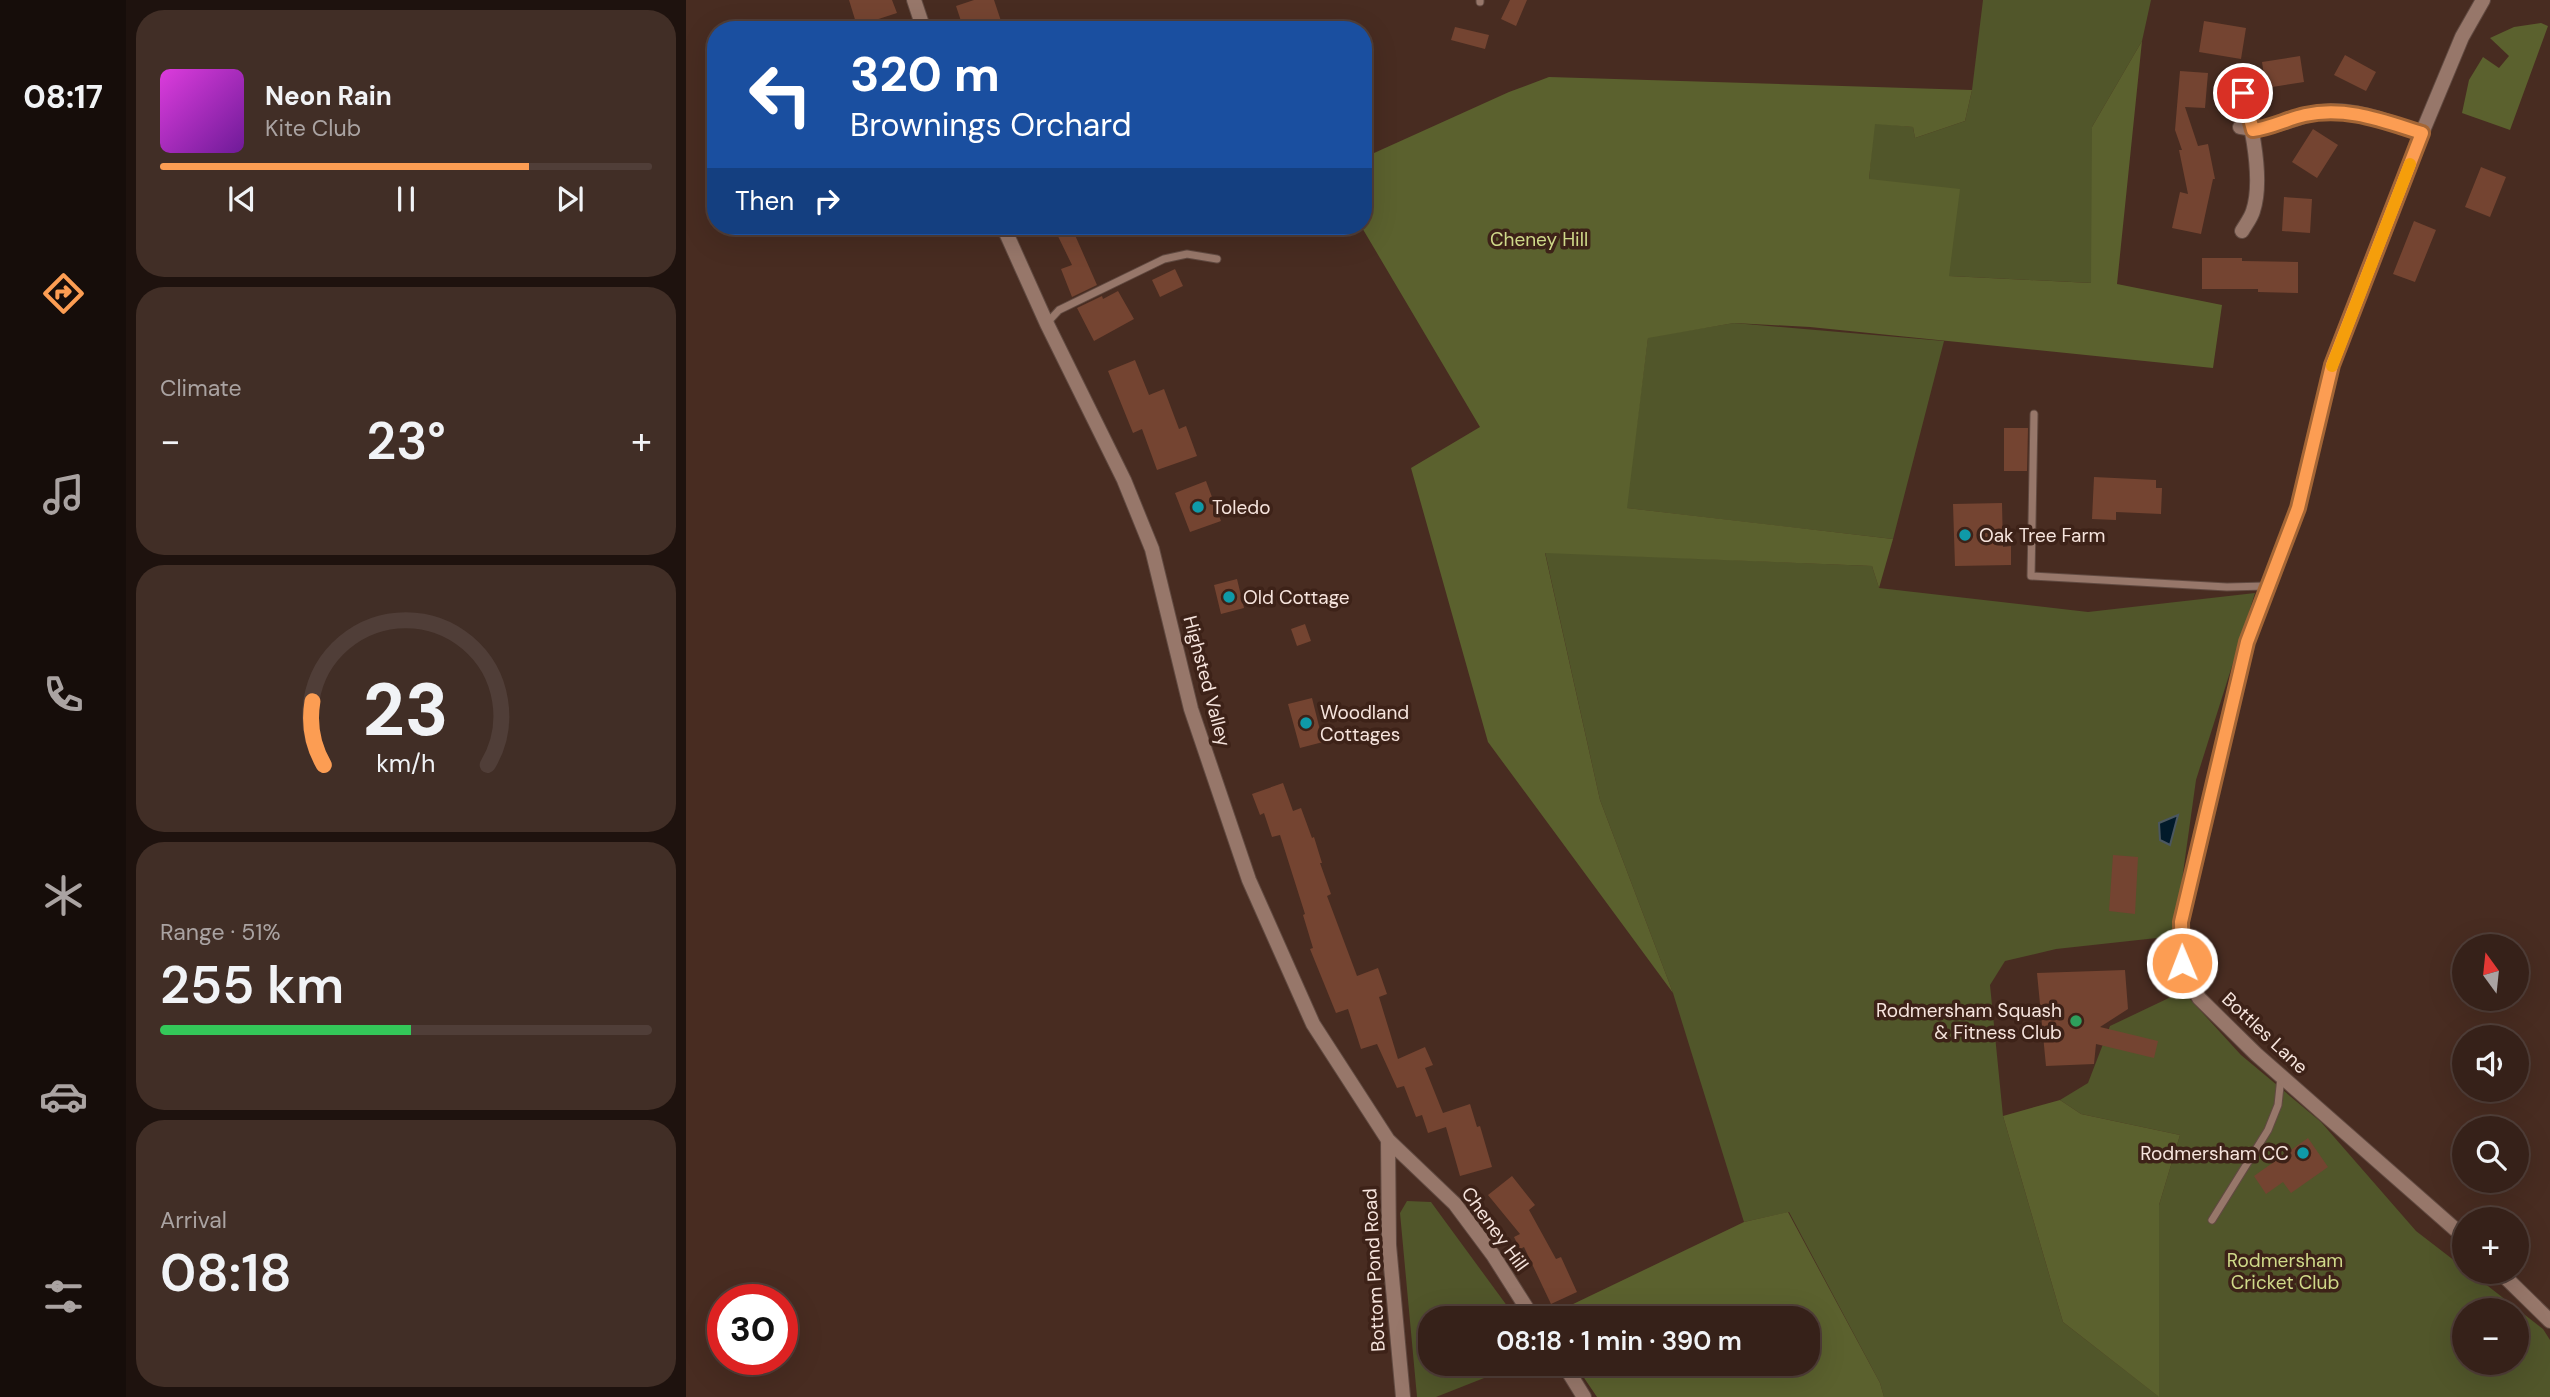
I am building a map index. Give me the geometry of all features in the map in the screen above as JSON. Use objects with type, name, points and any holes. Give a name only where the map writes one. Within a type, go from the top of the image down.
[{"type":"street","points":[[914,0],[921,21]]},
{"type":"street","name":"Bottles Lane","points":[[2452,1226],[2281,1076],[2199,998],[2182,963],[2181,922],[2247,642],[2298,508],[2332,365],[2422,133],[2462,37],[2483,0]]},
{"type":"street","points":[[2238,74],[2256,194],[2253,212],[2242,230]]},
{"type":"street","points":[[2247,129],[2265,129],[2303,115],[2332,111],[2361,114],[2422,133]]},
{"type":"street","name":"Highsted Valley","points":[[1007,235],[1047,324],[1124,480],[1152,549],[1191,709],[1249,880],[1313,1024],[1388,1140]]},
{"type":"street","name":"Cheney Hill","points":[[1388,1140],[1455,1203],[1525,1306]]},
{"type":"street","name":"Bottom Pond Road","points":[[1388,1140],[1389,1245],[1403,1397]]},
{"type":"street","points":[[2512,1284],[2550,1321]]},
{"type":"street","points":[[1571,1376],[1584,1397]]},
{"type":"lane","points":[[1047,324],[1059,310],[1164,259],[1187,254],[1217,259]]},
{"type":"lane","points":[[2034,414],[2031,576],[2227,587],[2268,586]]},
{"type":"lane","points":[[2212,1220],[2268,1130],[2278,1105],[2281,1076]]},
{"type":"green space","points":[[1983,0],[2151,0],[2142,41],[2092,127],[2092,283],[1949,276],[1869,179],[1874,123],[1913,127],[1915,138],[1965,121],[1972,90]]},
{"type":"green space","points":[[2541,23],[2548,26],[2510,130],[2462,113],[2469,80],[2483,57],[2499,68],[2509,56],[2490,38],[2514,27]]},
{"type":"green space","name":"Cheney Hill","points":[[2142,41],[2117,284],[2222,305],[2213,368],[1810,327],[1734,323],[1648,338],[1627,508],[1893,539],[1879,588],[1872,566],[1545,553],[1600,800],[1673,993],[1488,742],[1411,468],[1480,427],[1366,235],[1372,235],[1372,154],[1509,92],[1549,77],[1972,90],[1965,121],[1915,138],[1913,127],[1875,124],[1869,179],[1960,189],[1949,276],[2091,283],[2092,127]]},
{"type":"green space","points":[[1734,323],[1944,341],[1893,539],[1626,508],[1648,337]]},
{"type":"green space","name":"Rodmersham Cricket Club","points":[[1545,552],[1872,566],[1879,588],[2088,612],[2255,593],[2196,780],[2175,930],[2188,997],[2241,1055],[2321,1122],[2416,1231],[2452,1259],[2452,1284],[2485,1284],[2503,1298],[2452,1298],[2452,1375],[2529,1375],[2529,1318],[2543,1329],[2550,1340],[2550,1397],[1884,1397],[1880,1383],[1789,1212],[1744,1222],[1673,993],[1600,800]],"holes":[[[2166,937],[2173,996],[2110,1026],[2088,1083],[2060,1100],[2081,1114],[2180,1135],[2159,1205],[2158,1396],[2063,1322],[2003,1116],[1990,985],[2005,961],[2056,949]]]},
{"type":"green space","points":[[2060,1100],[2081,1114],[2180,1135],[2159,1205],[2159,1397],[2063,1322],[2003,1116]]},
{"type":"green space","points":[[1407,1201],[1431,1202],[1507,1306],[1418,1306],[1418,1376],[1489,1376],[1436,1397],[1417,1397],[1400,1213]]},
{"type":"green space","points":[[1788,1212],[1880,1383],[1884,1397],[1597,1397],[1583,1376],[1820,1376],[1820,1306],[1569,1306],[1744,1222]]},
{"type":"water","points":[[2178,815],[2170,845],[2160,840],[2159,823]]},
{"type":"building","points":[[849,0],[892,0],[897,13],[872,21],[855,21]]},
{"type":"building","points":[[974,0],[994,0],[1001,21],[961,21],[956,6]]},
{"type":"building","points":[[1510,0],[1527,0],[1516,26],[1501,19]]},
{"type":"building","points":[[2204,21],[2246,28],[2241,59],[2199,52]]},
{"type":"building","points":[[1455,27],[1489,35],[1485,49],[1451,40]]},
{"type":"building","points":[[2345,55],[2376,72],[2366,91],[2334,75]]},
{"type":"building","points":[[2300,56],[2304,82],[2266,88],[2262,62]]},
{"type":"building","points":[[2180,71],[2208,73],[2205,108],[2185,107],[2198,146],[2208,144],[2215,179],[2201,234],[2172,228],[2180,192],[2188,194],[2179,150],[2182,150],[2175,130]]},
{"type":"building","points":[[2313,129],[2338,145],[2317,178],[2292,162]]},
{"type":"building","points":[[2481,167],[2506,177],[2490,217],[2465,207]]},
{"type":"building","points":[[2284,197],[2312,199],[2310,233],[2282,231]]},
{"type":"building","points":[[2414,221],[2436,230],[2415,282],[2393,274]]},
{"type":"building","points":[[1057,235],[1075,235],[1097,285],[1072,297],[1061,269],[1072,265]]},
{"type":"building","points":[[2202,258],[2298,262],[2298,293],[2258,292],[2258,289],[2202,289]]},
{"type":"building","points":[[1175,269],[1183,286],[1160,297],[1152,280]]},
{"type":"building","points":[[1118,291],[1134,319],[1094,341],[1077,308]]},
{"type":"building","points":[[1135,360],[1149,395],[1164,389],[1179,429],[1186,426],[1197,456],[1157,470],[1142,429],[1133,433],[1108,371]]},
{"type":"building","points":[[2004,428],[2028,428],[2027,471],[2004,471]]},
{"type":"building","points":[[2094,477],[2156,480],[2156,488],[2162,488],[2161,514],[2116,512],[2116,520],[2092,519]]},
{"type":"building","name":"Toledo","points":[[1206,481],[1221,521],[1190,532],[1175,493]]},
{"type":"building","name":"Oak Tree Farm","points":[[2002,503],[2003,547],[2011,546],[2011,565],[1955,566],[1953,504]]},
{"type":"building","name":"Old Cottage","points":[[1237,579],[1244,608],[1221,614],[1214,585]]},
{"type":"building","points":[[1305,624],[1311,641],[1297,646],[1291,629]]},
{"type":"building","name":"Woodland Cottages","points":[[1312,698],[1323,742],[1300,748],[1288,704]]},
{"type":"building","points":[[1283,783],[1293,811],[1301,808],[1312,838],[1314,837],[1331,894],[1327,896],[1357,976],[1378,968],[1387,994],[1379,997],[1398,1059],[1425,1047],[1433,1065],[1425,1068],[1443,1113],[1470,1104],[1477,1127],[1480,1126],[1492,1167],[1460,1176],[1446,1127],[1428,1133],[1422,1115],[1416,1117],[1404,1086],[1397,1088],[1377,1044],[1361,1049],[1348,1009],[1336,1013],[1310,949],[1313,948],[1303,915],[1305,914],[1280,835],[1272,837],[1264,813],[1260,815],[1252,794]]},
{"type":"building","points":[[2113,855],[2138,857],[2135,914],[2109,911]]},
{"type":"building","name":"Rodmersham Squash & Fitness Club","points":[[2125,970],[2128,1009],[2100,1027],[2158,1041],[2154,1058],[2096,1044],[2094,1064],[2046,1066],[2037,973]]},
{"type":"building","name":"Rodmersham CC","points":[[2308,1138],[2328,1167],[2291,1193],[2283,1182],[2266,1194],[2254,1176]]},
{"type":"building","points":[[1512,1176],[1535,1205],[1529,1210],[1556,1259],[1561,1257],[1577,1292],[1551,1304],[1524,1247],[1520,1249],[1514,1237],[1520,1234],[1488,1195]]},
{"type":"slow traffic","points":[[2332,366],[2410,164]]},
{"type":"place","name":"Toledo","points":[[1198,507]]},
{"type":"place","name":"Oak Tree Farm","points":[[1965,535]]},
{"type":"place","name":"Old Cottage","points":[[1229,597]]},
{"type":"place","name":"Woodland Cottages","points":[[1306,723]]},
{"type":"place","name":"Rodmersham Squash & Fitness Club","points":[[2076,1021]]},
{"type":"place","name":"Rodmersham CC","points":[[2303,1153]]},
{"type":"route","points":[[2182,963],[2181,922],[2247,642],[2298,508],[2332,365],[2422,133],[2361,114],[2332,111],[2303,115],[2265,129],[2253,130],[2243,93]]}]
